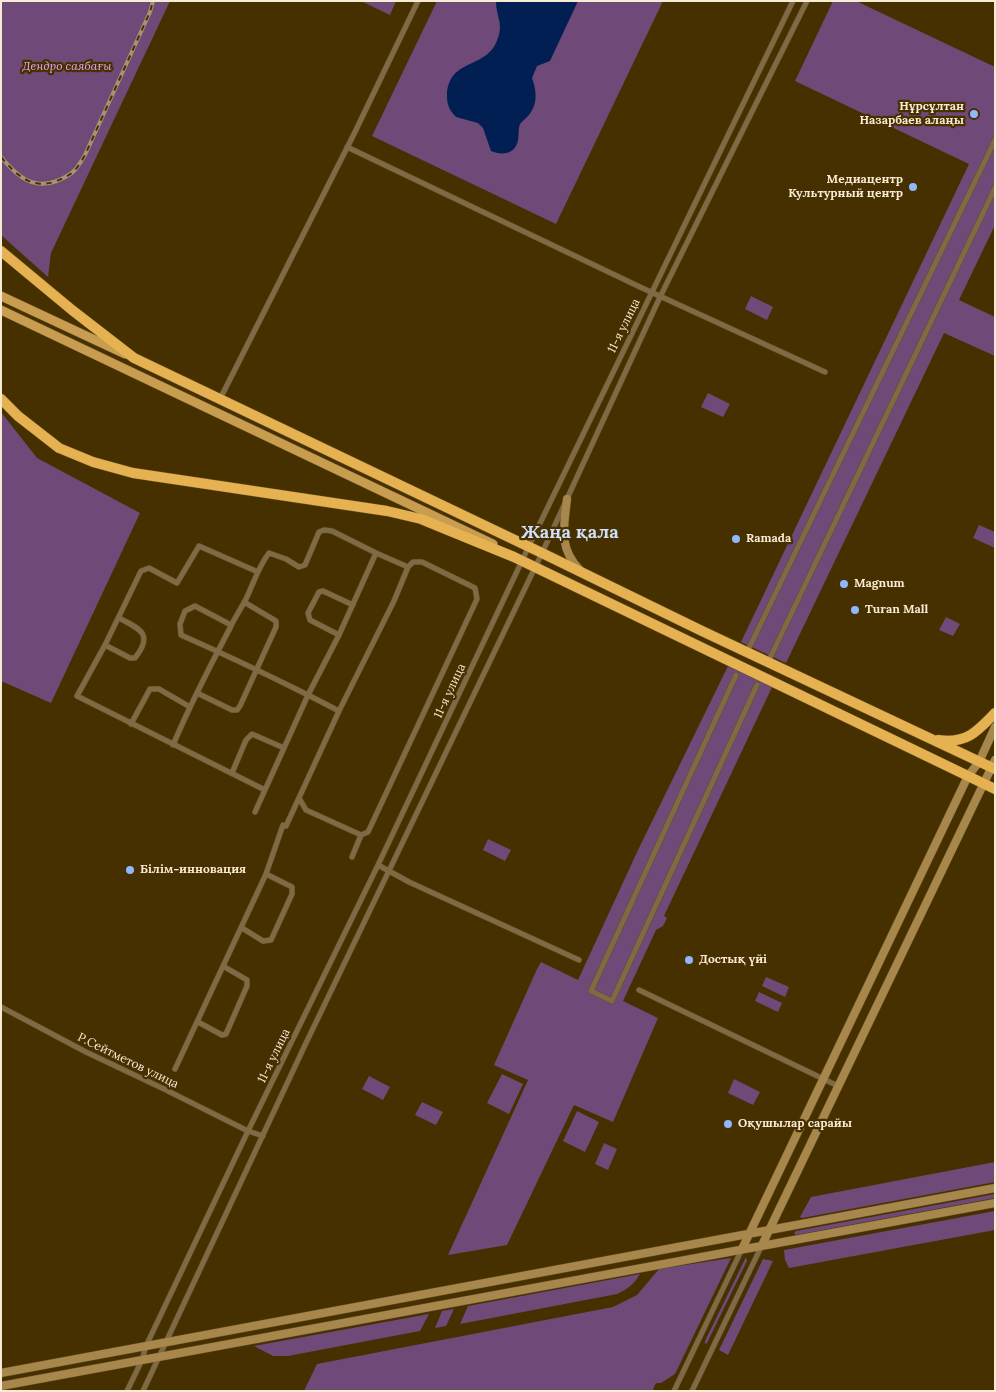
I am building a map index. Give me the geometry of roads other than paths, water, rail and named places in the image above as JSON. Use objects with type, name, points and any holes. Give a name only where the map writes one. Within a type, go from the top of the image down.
[{"type":"highway","points":[[1,251],[134,358],[698,629],[979,762],[994,766]]},
{"type":"highway","points":[[1,399],[18,416],[59,448],[94,462],[133,473],[387,510],[421,519],[518,559],[995,789]]},
{"type":"highway","points":[[931,739],[950,742],[961,740],[975,733],[995,713]]},
{"type":"main road","points":[[1,296],[134,358]]},
{"type":"main road","points":[[1,310],[467,531],[518,559]]},
{"type":"main road","points":[[567,499],[564,530],[566,550],[572,562],[583,573]]},
{"type":"main road","points":[[742,1248],[968,776],[979,762],[995,727]]},
{"type":"main road","points":[[762,1245],[994,766]]},
{"type":"main road","points":[[1,1373],[995,1188]]},
{"type":"main road","points":[[1,1386],[742,1248],[995,1203]]},
{"type":"street","points":[[220,400],[418,1]]},
{"type":"street","name":"11-я улица","points":[[127,1391],[142,1360],[146,1346],[248,1131],[378,865],[518,559],[528,546],[792,1]]},
{"type":"street","name":"11-я улица","points":[[143,1391],[389,870],[542,553],[660,297],[807,1]]},
{"type":"street","points":[[749,648],[995,140]]},
{"type":"street","points":[[347,147],[660,297],[825,372]]},
{"type":"street","points":[[770,658],[995,188]]},
{"type":"street","points":[[172,745],[197,692],[269,553],[299,566],[305,565],[319,532],[332,530],[408,567]]},
{"type":"street","points":[[258,572],[199,546],[176,583],[149,568],[141,571],[119,618],[77,696],[265,790]]},
{"type":"street","points":[[255,812],[308,695],[353,605],[376,553]]},
{"type":"street","points":[[175,1068],[242,928],[266,874],[284,826],[394,601],[408,567],[413,562],[422,562],[476,588],[477,599],[368,832],[361,835],[352,857]]},
{"type":"street","points":[[338,635],[310,620],[308,613],[319,592],[324,591],[353,605]]},
{"type":"street","points":[[197,692],[232,710],[237,710],[240,706],[276,627],[276,620],[244,602]]},
{"type":"street","points":[[231,625],[195,606],[185,611],[180,624],[181,635],[256,668],[339,711]]},
{"type":"street","points":[[105,645],[130,658],[135,658],[138,654],[145,640],[144,634],[140,629],[119,618]]},
{"type":"street","points":[[736,675],[591,991],[612,1001],[757,685]]},
{"type":"street","points":[[131,724],[150,689],[159,689],[190,707]]},
{"type":"street","points":[[232,772],[246,740],[252,734],[284,748]]},
{"type":"street","points":[[299,798],[306,810],[361,835]]},
{"type":"street","points":[[378,865],[435,894],[579,960]]},
{"type":"street","points":[[242,928],[263,941],[271,940],[292,894],[292,887],[266,874]]},
{"type":"street","points":[[198,1022],[222,1035],[226,1034],[247,986],[247,980],[223,966]]},
{"type":"street","points":[[639,990],[838,1086]]},
{"type":"street","name":"Р.Сейтметов улица","points":[[1,1007],[86,1052],[248,1131],[263,1136]]},
{"type":"street","points":[[692,1391],[762,1245]]},
{"type":"street","points":[[674,1391],[742,1248]]},
{"type":"water","points":[[496,1],[578,1],[550,61],[537,66],[532,78],[536,95],[535,104],[520,124],[517,145],[508,153],[491,151],[483,128],[478,123],[456,117],[449,108],[447,100],[449,85],[453,76],[459,70],[483,57],[496,43],[500,26]]},
{"type":"railway","points":[[1,157],[26,180],[40,184],[57,181],[74,171],[85,155],[150,12],[153,1]]},
{"type":"place","name":"Нұрсұлтан Назарбаев алаңы","points":[[974,114]]},
{"type":"place","name":"Медиацентр Культурный центр","points":[[913,187]]},
{"type":"place","name":"Ramada","points":[[736,539]]},
{"type":"place","name":"Magnum","points":[[844,584]]},
{"type":"place","name":"Turan Mall","points":[[855,610]]},
{"type":"place","name":"Білім-инновация","points":[[130,870]]},
{"type":"place","name":"Достық үйі","points":[[689,960]]},
{"type":"place","name":"Оқушылар сарайы","points":[[728,1124]]},
{"type":"district","name":"Жаңа қала","points":[[570,533]]},
{"type":"park label","name":"Дендро саябағы","points":[[67,67]]}]
